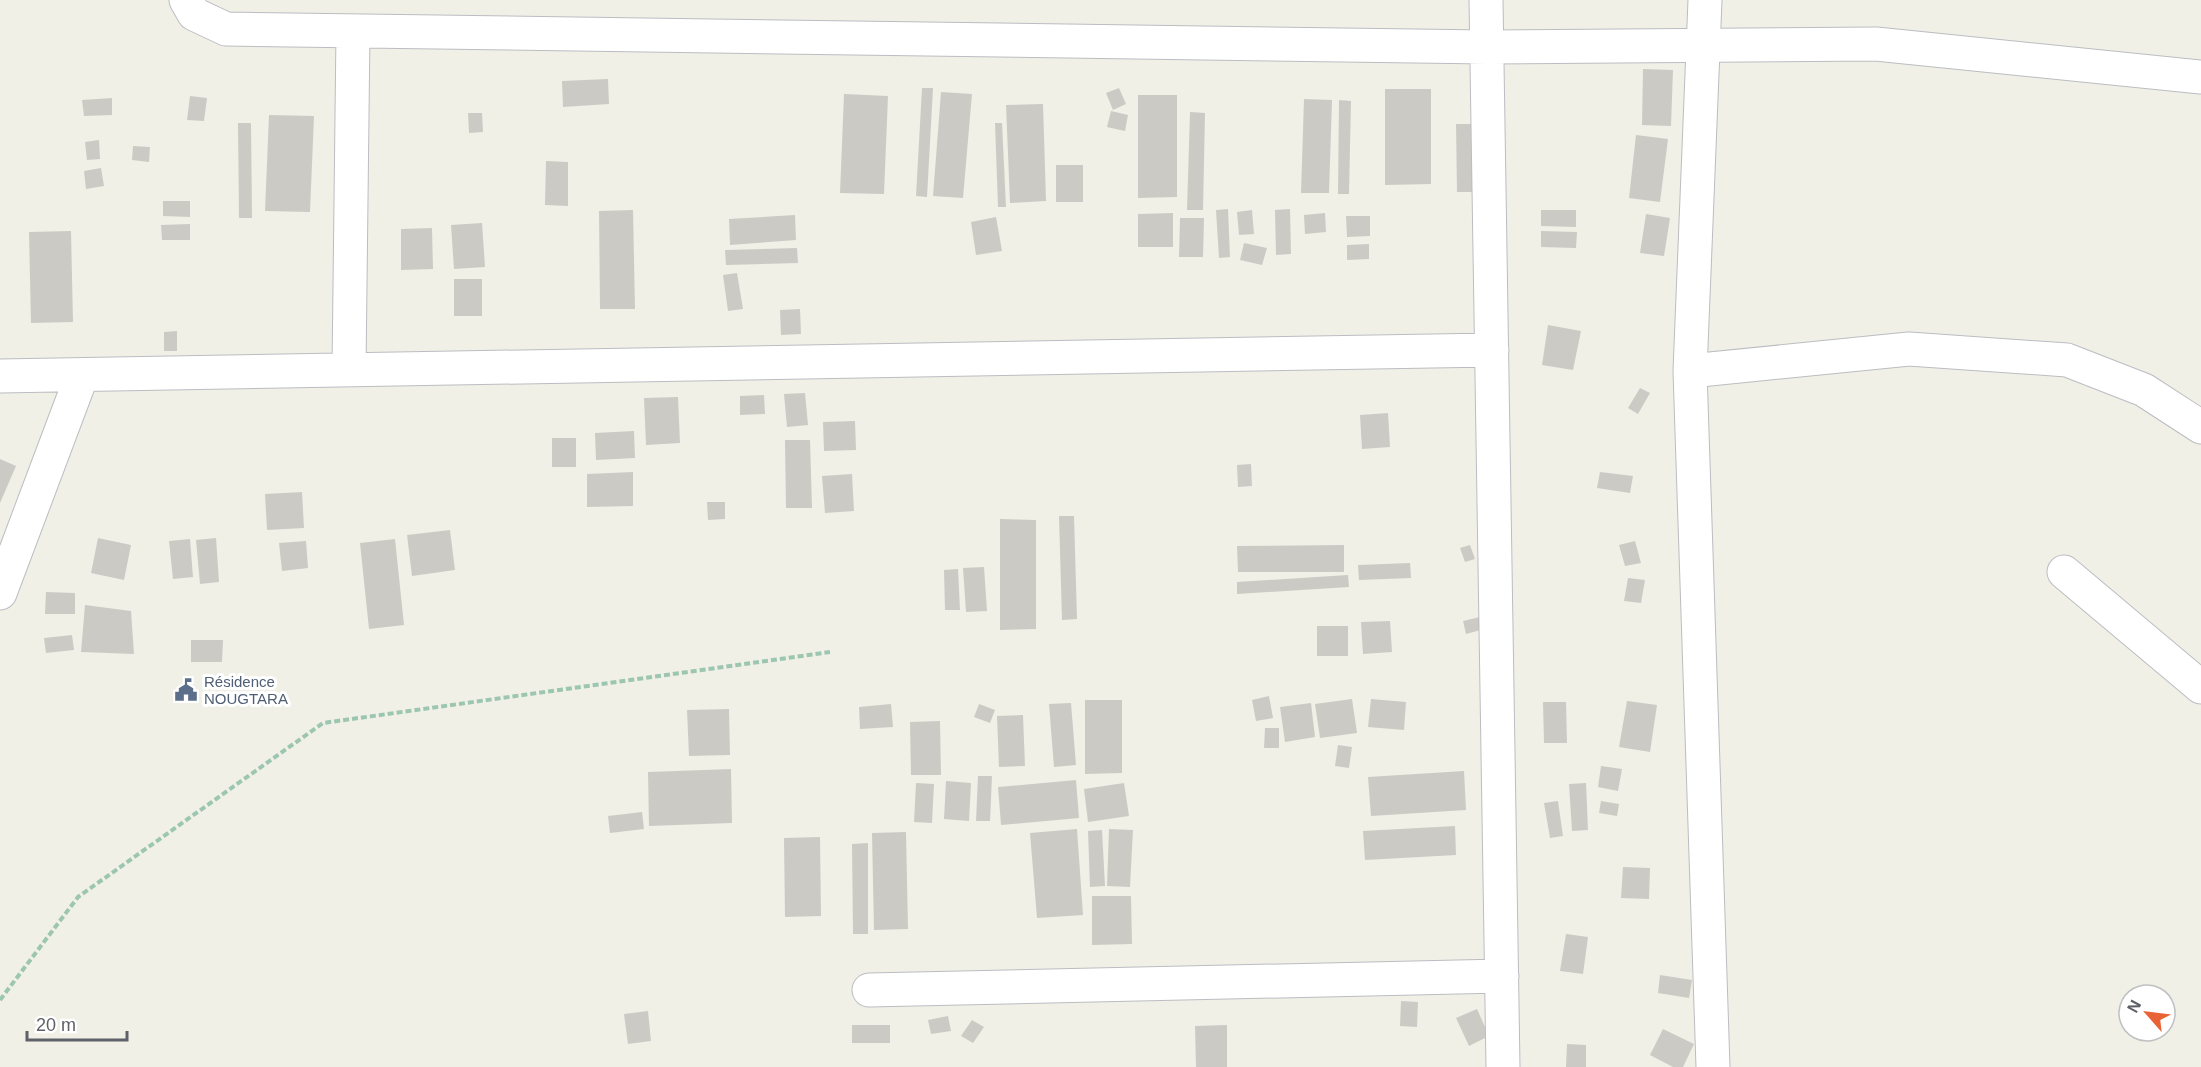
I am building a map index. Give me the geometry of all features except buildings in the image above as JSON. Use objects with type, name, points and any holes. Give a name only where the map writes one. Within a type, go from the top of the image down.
[{"type":"street","points":[[186,0],[194,14],[226,29],[1487,47],[1876,44],[2201,77]]},
{"type":"street","points":[[1486,0],[1503,1067]]},
{"type":"street","points":[[1704,0],[1690,371],[1713,1067]]},
{"type":"street","points":[[349,370],[353,30]]},
{"type":"street","points":[[1690,371],[1909,349],[2067,360],[2144,390],[2201,427]]},
{"type":"street","points":[[0,376],[1492,350]]},
{"type":"street","points":[[0,593],[82,375]]},
{"type":"street","points":[[2064,572],[2201,687]]},
{"type":"street","points":[[869,990],[1502,976]]},
{"type":"path","points":[[0,1000],[78,897],[323,723],[830,652]]},
{"type":"place","name":"Résidence NOUGTARA","points":[[186,690]]}]
